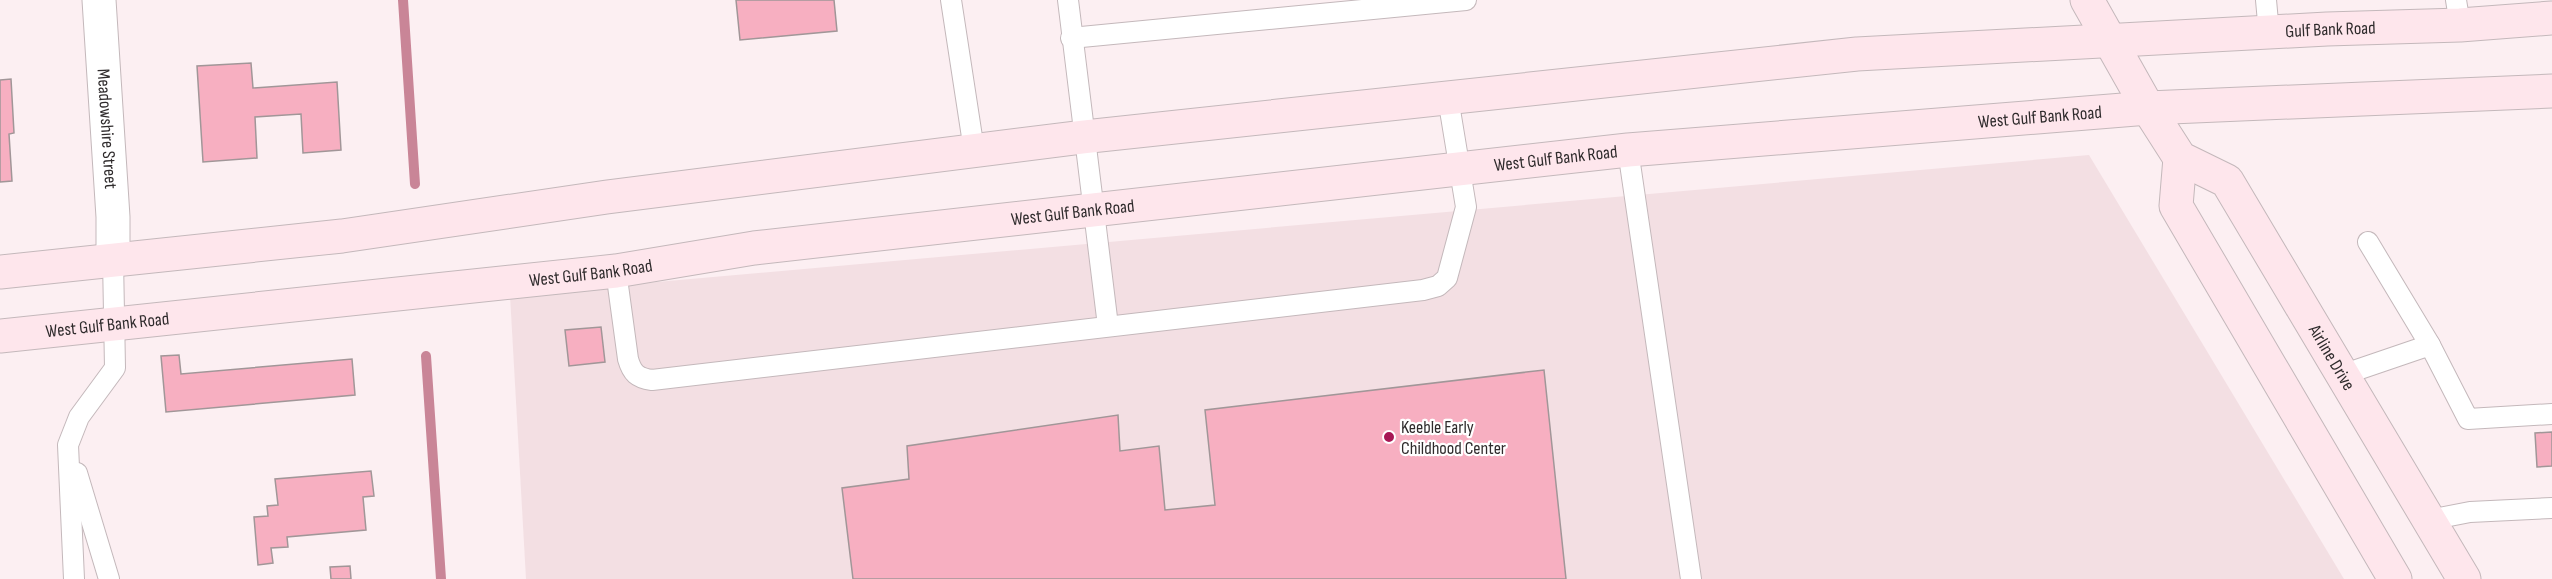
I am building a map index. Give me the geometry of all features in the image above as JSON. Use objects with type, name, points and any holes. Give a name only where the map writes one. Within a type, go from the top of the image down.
[{"type":"main road","points":[[2087,0],[2148,108],[2180,158],[2176,206],[2395,579]]},
{"type":"main road","name":"Gulf Bank Road","points":[[2111,41],[2269,33],[2458,12],[2552,18]]},
{"type":"main road","points":[[0,272],[342,236],[607,197],[1083,137],[1857,54],[2111,41]]},
{"type":"main road","points":[[2148,108],[2552,91]]},
{"type":"main road","name":"West Gulf Bank Road","points":[[0,336],[616,271],[754,248],[1628,150],[2148,108]]},
{"type":"main road","name":"Airline Drive","points":[[2180,158],[2227,181],[2464,579]]},
{"type":"street","name":"Meadowshire Street","points":[[99,0],[113,217],[113,259]]},
{"type":"lane","points":[[951,0],[974,150]]},
{"type":"lane","points":[[1068,0],[1108,327]]},
{"type":"lane","points":[[1071,38],[1398,4],[1466,0]]},
{"type":"lane","points":[[2266,0],[2269,33]]},
{"type":"lane","points":[[616,271],[631,371],[640,379],[652,380],[1423,290],[1438,286],[1447,278],[1453,263],[1466,207],[1448,98]]},
{"type":"lane","points":[[1628,150],[1691,579]]},
{"type":"lane","points":[[2368,242],[2430,345],[2468,419],[2552,414]]},
{"type":"lane","points":[[74,579],[68,444],[79,417],[115,368],[113,259]]},
{"type":"lane","points":[[2342,375],[2430,345]]},
{"type":"lane","points":[[68,444],[109,579]]},
{"type":"lane","points":[[2429,520],[2470,512],[2552,508]]},
{"type":"shaded area","name":"Keeble Early Childhood Center","points":[[2089,155],[2344,579],[526,579],[510,295]]},
{"type":"building","points":[[736,0],[834,0],[837,31],[740,40]]},
{"type":"building","points":[[251,63],[253,88],[337,82],[341,150],[303,153],[301,114],[255,117],[257,158],[203,162],[197,66]]},
{"type":"building","points":[[11,79],[14,133],[9,134],[12,181],[0,182],[0,80]]},
{"type":"building","points":[[601,327],[605,362],[569,366],[565,330]]},
{"type":"building","points":[[179,355],[181,374],[352,359],[355,395],[166,412],[161,356]]},
{"type":"building","points":[[1544,370],[1566,579],[853,579],[842,488],[909,479],[907,446],[1118,415],[1120,451],[1159,446],[1165,510],[1215,505],[1205,410]]},
{"type":"building","points":[[2552,432],[2552,466],[2537,467],[2535,433]]},
{"type":"building","points":[[371,471],[374,496],[363,497],[366,530],[287,537],[288,547],[271,548],[273,563],[258,565],[254,517],[268,516],[267,506],[278,505],[275,479]]},
{"type":"building","points":[[350,566],[351,579],[331,579],[330,567]]},
{"type":"waterway","points":[[403,0],[415,184]]},
{"type":"waterway","points":[[426,356],[441,579]]},
{"type":"place","name":"Keeble Early Childhood Center","points":[[1389,437]]}]
